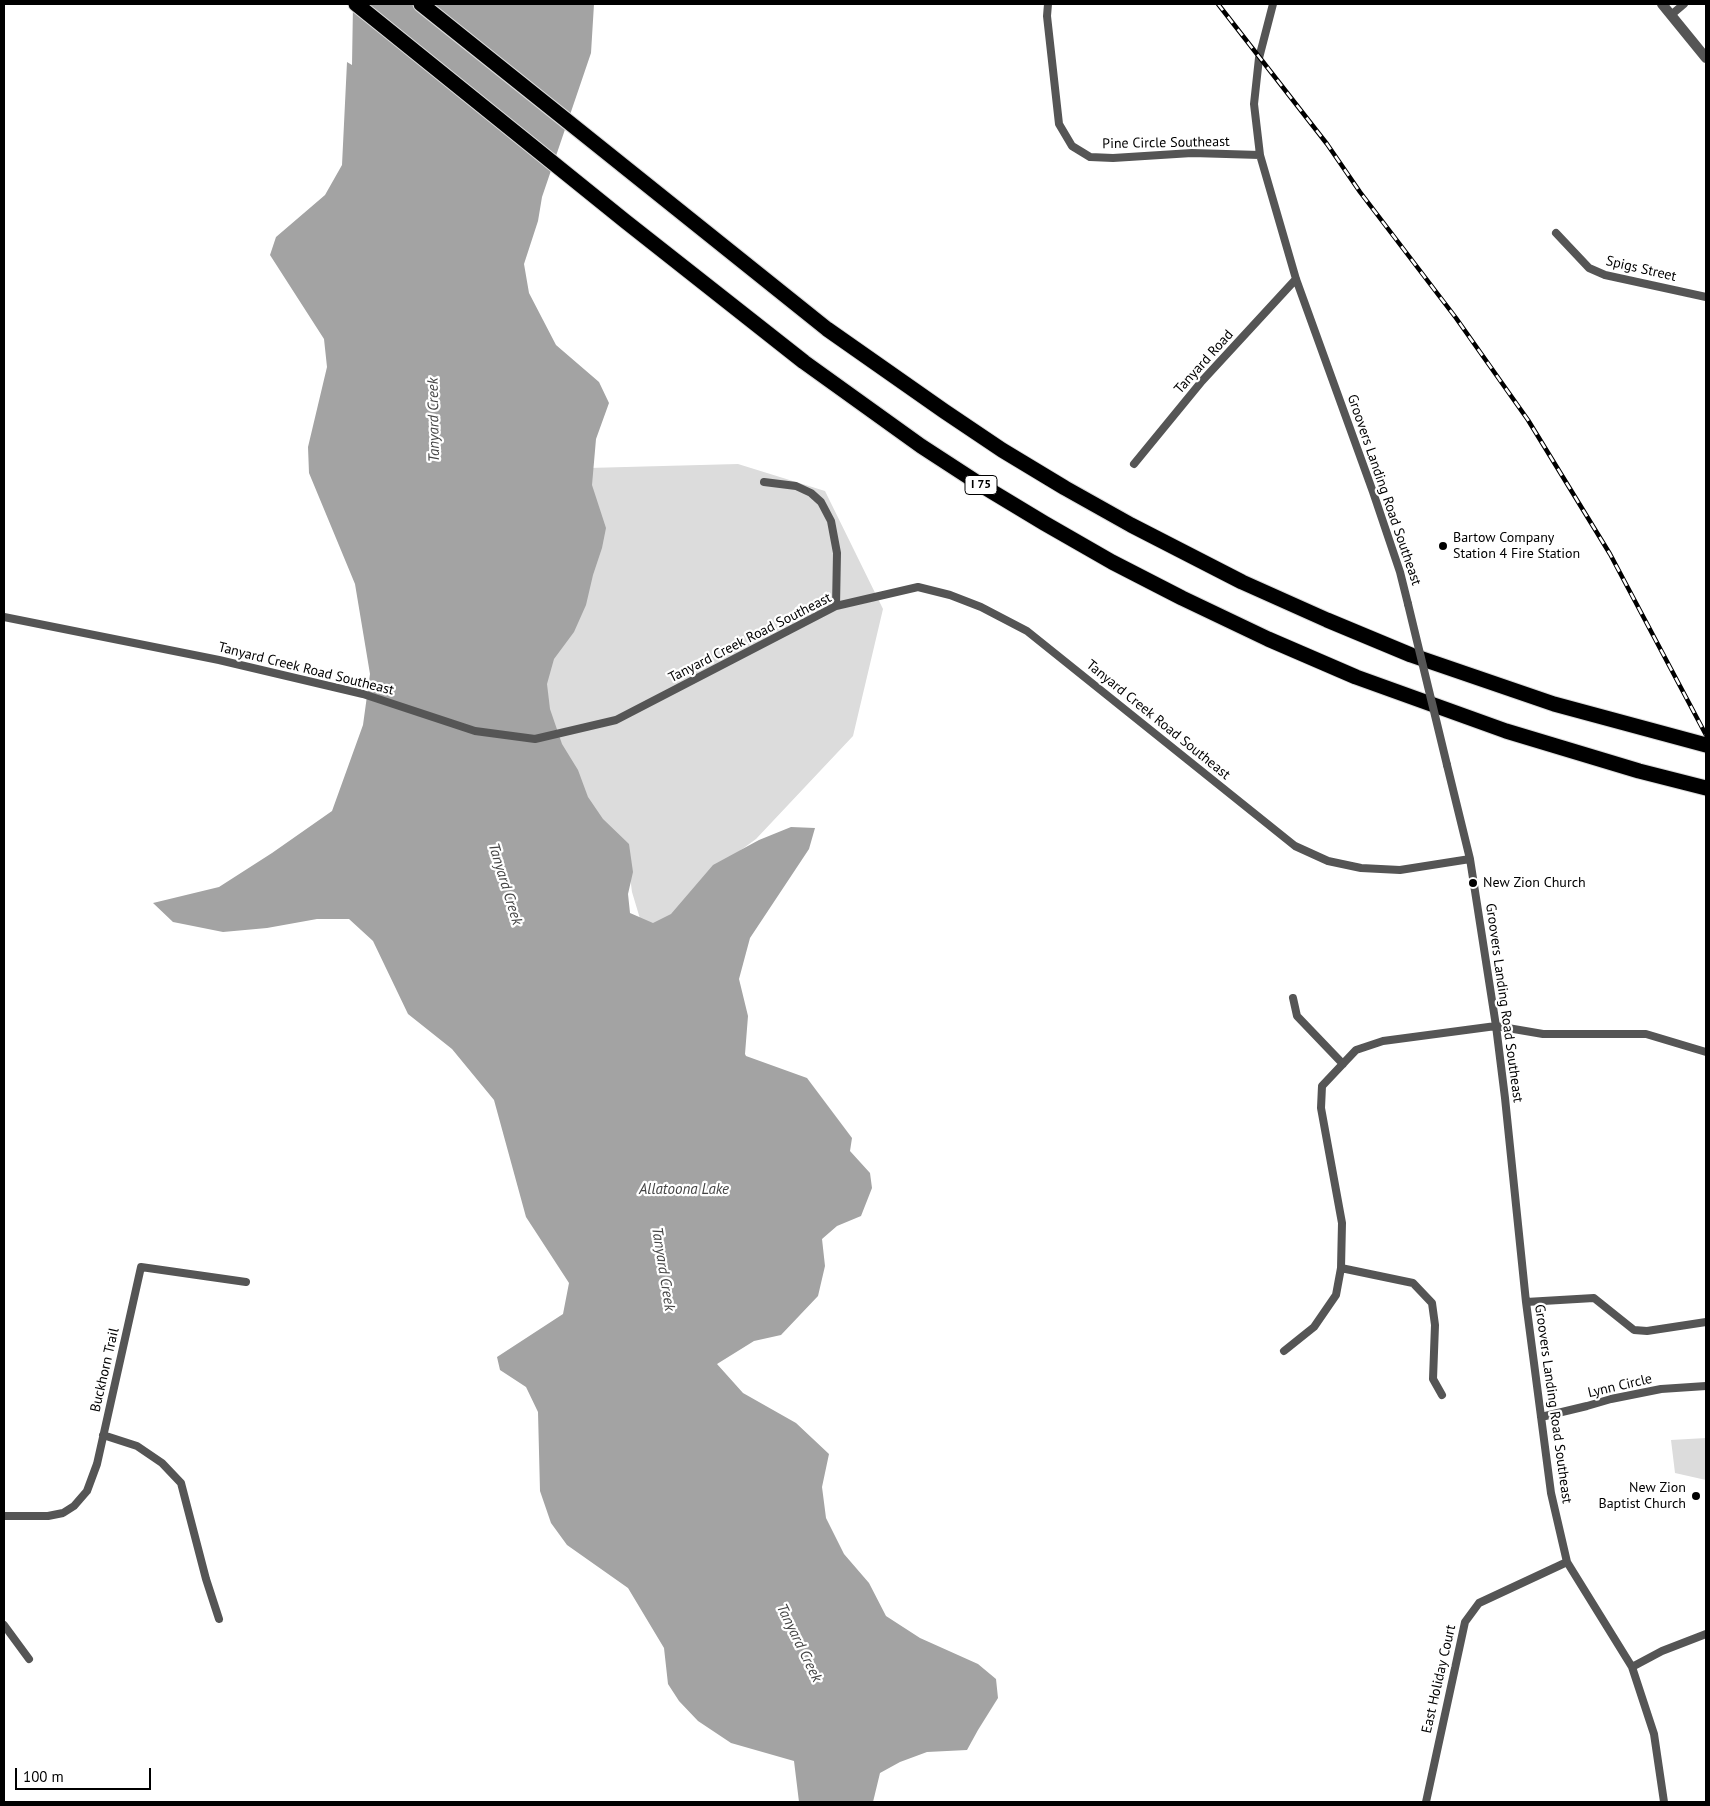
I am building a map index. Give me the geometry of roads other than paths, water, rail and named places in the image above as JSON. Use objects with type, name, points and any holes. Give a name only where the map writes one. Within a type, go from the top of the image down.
[{"type":"highway","name":"I 75","points":[[356,4],[812,367],[921,446],[1044,523],[1112,562],[1182,598],[1285,647],[1356,677],[1506,731],[1630,769],[1706,788]]},
{"type":"highway","points":[[421,4],[827,328],[1002,450],[1065,488],[1131,525],[1242,582],[1403,651],[1554,704],[1706,746]]},
{"type":"street","name":"Pine Circle Southeast","points":[[1048,4],[1048,25],[1059,124],[1072,146],[1090,157],[1113,158],[1148,154],[1192,153],[1260,155]]},
{"type":"street","name":"Groovers Landing Road Southeast","points":[[1273,4],[1259,58],[1254,104],[1260,155],[1296,279],[1400,572],[1470,859],[1496,1026],[1526,1302],[1551,1493],[1567,1562],[1632,1667],[1654,1734],[1664,1802]]},
{"type":"street","points":[[1662,4],[1706,58]]},
{"type":"street","points":[[1671,15],[1684,4]]},
{"type":"street","name":"Spigs Street","points":[[1556,233],[1589,268],[1605,275],[1706,297]]},
{"type":"street","name":"Tanyard Road","points":[[1134,464],[1202,381],[1296,279]]},
{"type":"street","points":[[764,482],[796,486],[811,492],[821,502],[831,521],[837,554],[836,606]]},
{"type":"street","name":"Tanyard Creek Road Southeast","points":[[4,617],[219,660],[363,694],[475,731],[535,739],[616,720],[836,606],[918,587],[950,595],[981,607],[1027,631],[1295,846],[1328,861],[1361,868],[1400,870],[1470,859]]},
{"type":"street","points":[[1293,998],[1297,1016],[1343,1064]]},
{"type":"street","points":[[1284,1351],[1314,1327],[1336,1294],[1341,1268],[1342,1223],[1321,1108],[1322,1086],[1356,1050],[1383,1041],[1496,1026],[1543,1034],[1646,1034],[1706,1052]]},
{"type":"street","name":"Buckhorn Trail","points":[[4,1516],[48,1516],[63,1512],[74,1506],[87,1491],[103,1436],[141,1267],[246,1282]]},
{"type":"street","points":[[1341,1268],[1413,1283],[1432,1303],[1435,1325],[1433,1379],[1442,1395]]},
{"type":"street","points":[[1526,1302],[1594,1298],[1634,1330],[1647,1331],[1706,1322]]},
{"type":"street","name":"Lynn Circle","points":[[1542,1417],[1611,1399],[1661,1389],[1706,1386]]},
{"type":"street","points":[[103,1436],[137,1446],[162,1463],[181,1483],[206,1579],[219,1619]]},
{"type":"street","name":"East Holiday Court","points":[[1426,1802],[1465,1622],[1479,1603],[1567,1562]]},
{"type":"street","points":[[4,1625],[29,1659]]},
{"type":"street","points":[[1632,1667],[1662,1651],[1706,1634]]},
{"type":"water","name":"Allatoona Lake","points":[[353,4],[594,4],[591,53],[542,197],[538,221],[524,264],[529,293],[556,345],[599,382],[609,403],[596,439],[592,485],[606,528],[586,605],[574,632],[554,659],[547,684],[550,709],[562,744],[578,770],[588,797],[603,819],[629,844],[633,872],[628,894],[630,913],[653,923],[671,914],[713,865],[759,840],[791,827],[815,828],[809,849],[750,938],[739,979],[748,1016],[745,1054],[746,1056],[807,1078],[852,1138],[850,1151],[870,1173],[872,1188],[861,1216],[837,1226],[822,1239],[825,1266],[818,1296],[781,1335],[754,1341],[717,1364],[743,1393],[796,1423],[829,1454],[822,1487],[826,1518],[844,1554],[869,1583],[886,1616],[920,1638],[978,1664],[996,1679],[998,1698],[967,1750],[927,1752],[900,1762],[880,1773],[873,1802],[799,1802],[794,1761],[731,1743],[698,1721],[679,1701],[668,1684],[664,1648],[628,1588],[567,1545],[551,1523],[540,1491],[538,1412],[526,1387],[500,1370],[497,1357],[563,1314],[569,1283],[526,1217],[494,1100],[452,1049],[408,1014],[373,941],[349,919],[317,919],[267,928],[223,932],[173,922],[153,903],[219,887],[332,811],[363,725],[370,674],[355,584],[309,473],[308,447],[327,367],[324,339],[270,255],[276,237],[325,195],[342,165],[347,62],[352,65]]},
{"type":"railway","points":[[1218,4],[1327,144],[1360,192],[1456,318],[1528,420],[1610,554],[1706,735]]},
{"type":"place","name":"Bartow Company Station 4 Fire Station","points":[[1443,546]]},
{"type":"place","name":"New Zion Church","points":[[1473,883]]},
{"type":"place","name":"New Zion Baptist Church","points":[[1696,1496]]},
{"type":"water label","name":"Tanyard Creek","points":[[434,420]]},
{"type":"water label","name":"Tanyard Creek","points":[[505,884]]},
{"type":"water label","name":"Tanyard Creek","points":[[663,1269]]},
{"type":"water label","name":"Tanyard Creek","points":[[799,1643]]}]
